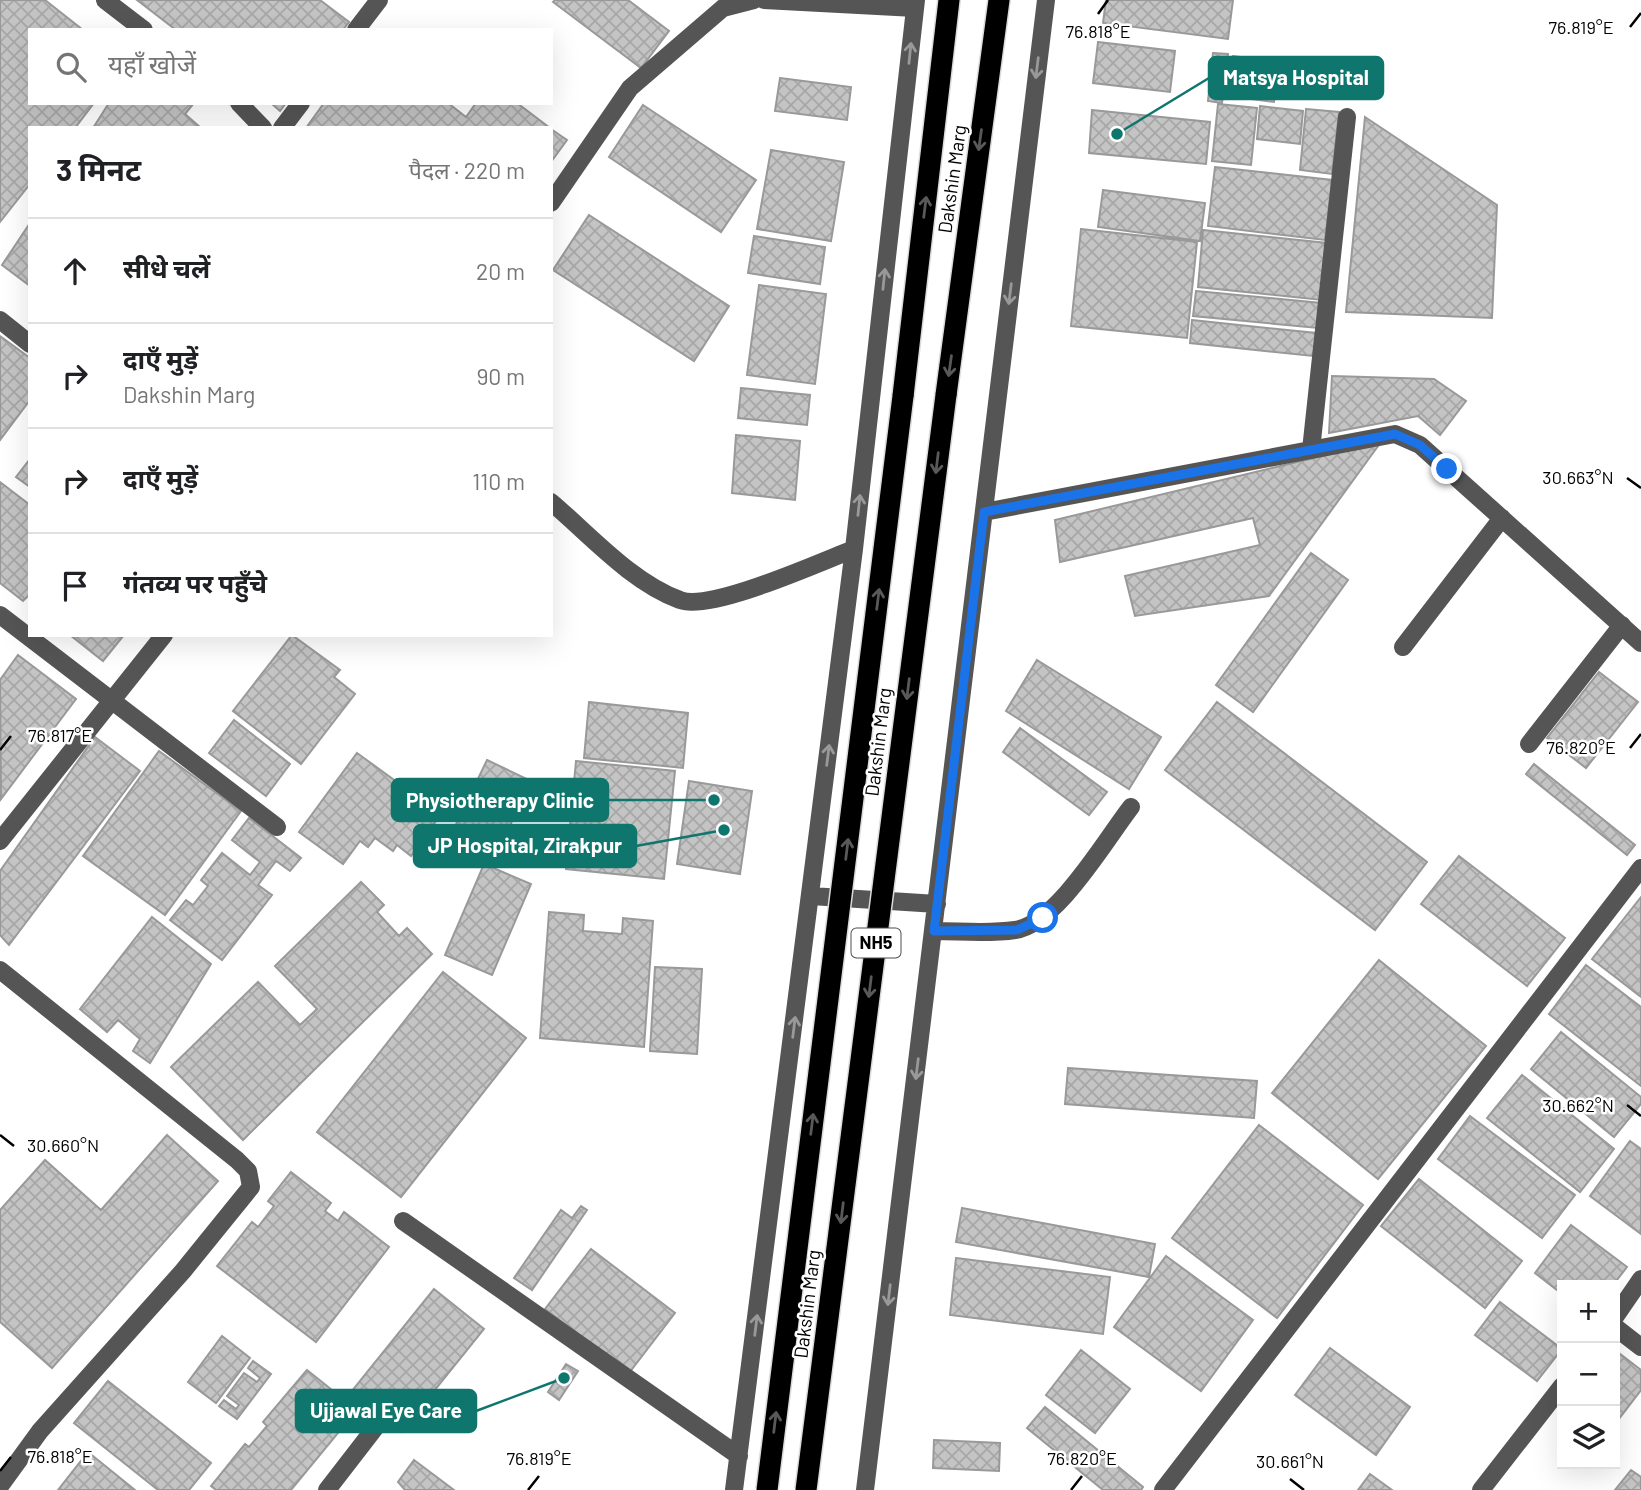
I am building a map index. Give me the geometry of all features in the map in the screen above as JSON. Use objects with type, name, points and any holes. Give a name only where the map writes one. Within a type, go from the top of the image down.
[{"type":"highway","name":"Dakshin Marg","points":[[767,1490],[903,397],[949,0]]},
{"type":"highway","name":"Dakshin Marg","points":[[806,1490],[999,0]]},
{"type":"street","points":[[106,0],[141,28]]},
{"type":"street","points":[[358,28],[379,0]]},
{"type":"street","points":[[553,200],[630,88],[723,9],[754,0]]},
{"type":"street","points":[[734,1490],[854,549],[916,4],[764,0]]},
{"type":"street","points":[[865,1490],[1045,0]]},
{"type":"street","points":[[241,105],[260,126]]},
{"type":"street","points":[[284,126],[299,105]]},
{"type":"street","points":[[1311,450],[1347,117]]},
{"type":"street","points":[[0,320],[28,342]]},
{"type":"street","points":[[984,512],[1395,434],[1420,445],[1641,643]]},
{"type":"street","points":[[553,504],[639,577],[682,601],[712,602],[854,549]]},
{"type":"street","points":[[1403,648],[1502,518]]},
{"type":"street","points":[[0,615],[110,702],[277,827]]},
{"type":"street","points":[[1529,744],[1622,625]]},
{"type":"street","points":[[0,841],[162,637]]},
{"type":"street","points":[[934,931],[1017,930],[1043,918],[1065,894],[1131,807]]},
{"type":"street","points":[[1163,1490],[1641,868]]},
{"type":"street","points":[[811,896],[937,904]]},
{"type":"street","points":[[0,970],[237,1160],[248,1171],[250,1186],[183,1270],[40,1431],[0,1486]]},
{"type":"street","points":[[403,1221],[739,1456]]},
{"type":"street","points":[[1620,1310],[1641,1279]]},
{"type":"street","points":[[1620,1331],[1641,1347]]},
{"type":"street","points":[[1488,1488],[1557,1392]]},
{"type":"street","points":[[327,1490],[378,1424]]},
{"type":"building","points":[[0,0],[45,0],[80,28],[28,28],[28,105],[92,105],[77,126],[28,126],[28,187],[0,222]]},
{"type":"building","points":[[137,0],[320,0],[349,22],[344,28],[173,28]]},
{"type":"building","points":[[628,0],[669,31],[641,68],[553,2]]},
{"type":"building","points":[[1106,0],[1233,0],[1228,39],[1103,23]]},
{"type":"building","points":[[1098,42],[1175,51],[1170,92],[1093,83]]},
{"type":"building","points":[[1213,53],[1228,54],[1222,103],[1208,101]]},
{"type":"building","points":[[1233,56],[1278,62],[1274,102],[1228,96]]},
{"type":"building","points":[[780,78],[851,87],[847,120],[775,111]]},
{"type":"building","points":[[1218,104],[1257,108],[1251,165],[1212,161]]},
{"type":"building","points":[[108,105],[192,105],[185,114],[199,126],[94,126]]},
{"type":"building","points":[[273,105],[284,105],[280,111]]},
{"type":"building","points":[[323,105],[451,105],[466,117],[475,105],[520,105],[547,126],[307,126]]},
{"type":"building","points":[[643,105],[756,180],[721,232],[609,157]]},
{"type":"building","points":[[1260,106],[1303,111],[1300,144],[1257,139]]},
{"type":"building","points":[[1306,109],[1339,112],[1332,174],[1300,170]]},
{"type":"building","points":[[1092,110],[1210,122],[1206,164],[1089,153]]},
{"type":"building","points":[[1365,117],[1497,205],[1492,318],[1346,312]]},
{"type":"building","points":[[553,130],[567,140],[553,159]]},
{"type":"building","points":[[771,150],[844,162],[831,241],[757,229]]},
{"type":"building","points":[[1215,167],[1332,180],[1325,240],[1208,226]]},
{"type":"building","points":[[1103,190],[1205,203],[1200,241],[1098,227]]},
{"type":"building","points":[[589,215],[729,306],[694,361],[553,270]]},
{"type":"building","points":[[28,226],[28,284],[2,265]]},
{"type":"building","points":[[1081,229],[1197,242],[1187,338],[1071,326]]},
{"type":"building","points":[[1203,230],[1327,243],[1322,300],[1198,287]]},
{"type":"building","points":[[754,236],[825,247],[820,284],[748,273]]},
{"type":"building","points":[[759,285],[826,294],[815,384],[747,375]]},
{"type":"building","points":[[1196,291],[1321,303],[1318,328],[1193,316]]},
{"type":"building","points":[[1192,320],[1316,333],[1313,356],[1190,343]]},
{"type":"building","points":[[0,336],[28,357],[28,403],[0,440]]},
{"type":"building","points":[[1332,376],[1434,379],[1466,401],[1440,435],[1418,416],[1329,433]]},
{"type":"building","points":[[741,388],[810,395],[807,425],[738,418]]},
{"type":"building","points":[[736,435],[800,441],[795,500],[732,493]]},
{"type":"building","points":[[1381,442],[1269,596],[1135,616],[1125,576],[1260,545],[1253,518],[1060,562],[1055,520]]},
{"type":"building","points":[[28,462],[28,486],[16,477]]},
{"type":"building","points":[[0,482],[28,503],[28,596],[23,601],[0,583]]},
{"type":"building","points":[[1311,553],[1348,580],[1253,712],[1216,685]]},
{"type":"building","points":[[73,637],[122,637],[103,661]]},
{"type":"building","points":[[290,637],[295,637],[340,670],[334,677],[355,694],[301,764],[233,711]]},
{"type":"building","points":[[18,655],[76,699],[1,799],[0,680]]},
{"type":"building","points":[[1037,660],[1161,737],[1129,789],[1006,711]]},
{"type":"building","points":[[1599,672],[1638,702],[1586,768],[1547,738]]},
{"type":"building","points":[[589,702],[688,713],[683,768],[584,758]]},
{"type":"building","points":[[1217,702],[1427,862],[1375,930],[1165,770]]},
{"type":"building","points":[[234,720],[290,764],[266,796],[209,753]]},
{"type":"building","points":[[1020,728],[1107,792],[1089,815],[1003,752]]},
{"type":"building","points":[[95,737],[140,771],[9,945],[0,935],[0,871]]},
{"type":"building","points":[[159,751],[241,811],[165,915],[83,856]]},
{"type":"building","points":[[357,753],[441,814],[411,856],[397,845],[393,851],[375,838],[368,847],[360,841],[343,864],[299,832]]},
{"type":"building","points":[[487,760],[531,781],[492,864],[447,843]]},
{"type":"building","points":[[576,761],[675,771],[664,879],[566,869]]},
{"type":"building","points":[[1534,764],[1635,845],[1627,855],[1526,774]]},
{"type":"building","points":[[689,781],[752,791],[740,874],[677,864]]},
{"type":"building","points":[[249,818],[301,858],[290,871],[276,861],[258,885],[272,895],[222,960],[170,920],[186,900],[193,905],[208,886],[201,880],[222,853],[250,875],[260,862],[232,840]]},
{"type":"building","points":[[1459,856],[1565,938],[1527,986],[1421,904]]},
{"type":"building","points":[[484,864],[531,884],[492,975],[445,955]]},
{"type":"building","points":[[361,882],[384,905],[377,912],[399,936],[407,928],[432,954],[243,1140],[171,1067],[258,982],[300,1025],[317,1009],[275,966]]},
{"type":"building","points":[[1641,897],[1641,997],[1592,959]]},
{"type":"building","points":[[549,912],[584,915],[583,931],[622,934],[623,918],[653,921],[644,1047],[540,1038]]},
{"type":"building","points":[[152,917],[211,964],[150,1063],[133,1051],[140,1039],[118,1020],[107,1032],[80,1009]]},
{"type":"building","points":[[1379,960],[1486,1046],[1378,1179],[1272,1093]]},
{"type":"building","points":[[1586,965],[1641,1007],[1641,1086],[1549,1014]]},
{"type":"building","points":[[655,967],[702,969],[697,1054],[650,1051]]},
{"type":"building","points":[[443,972],[526,1038],[401,1197],[317,1132]]},
{"type":"building","points":[[1561,1032],[1641,1097],[1641,1104],[1614,1137],[1531,1069]]},
{"type":"building","points":[[1068,1068],[1257,1081],[1254,1118],[1065,1104]]},
{"type":"building","points":[[1522,1075],[1614,1149],[1580,1192],[1487,1118]]},
{"type":"building","points":[[1470,1116],[1575,1195],[1542,1238],[1438,1159]]},
{"type":"building","points":[[1259,1125],[1363,1205],[1277,1318],[1172,1238]]},
{"type":"building","points":[[167,1135],[218,1181],[52,1368],[0,1322],[0,1210],[45,1160],[101,1210]]},
{"type":"building","points":[[1630,1141],[1641,1149],[1641,1234],[1590,1196]]},
{"type":"building","points":[[291,1172],[331,1203],[325,1211],[338,1221],[344,1212],[389,1247],[316,1342],[217,1266],[252,1222],[258,1227],[274,1206],[268,1201]]},
{"type":"building","points":[[1419,1179],[1522,1261],[1485,1308],[1381,1226]]},
{"type":"building","points":[[581,1206],[587,1210],[532,1290],[514,1278],[561,1210],[572,1218]]},
{"type":"building","points":[[962,1208],[1155,1244],[1149,1277],[956,1242]]},
{"type":"building","points":[[1571,1225],[1627,1267],[1617,1280],[1557,1280],[1557,1290],[1535,1273]]},
{"type":"building","points":[[591,1249],[675,1313],[629,1373],[545,1309]]},
{"type":"building","points":[[1166,1256],[1253,1320],[1201,1391],[1114,1327]]},
{"type":"building","points":[[956,1258],[1110,1277],[1103,1334],[950,1315]]},
{"type":"building","points":[[434,1289],[484,1329],[401,1432],[351,1392]]},
{"type":"building","points":[[1500,1302],[1557,1345],[1557,1355],[1537,1381],[1475,1335]]},
{"type":"building","points":[[222,1336],[250,1358],[216,1403],[188,1382]]},
{"type":"building","points":[[1330,1348],[1410,1407],[1376,1455],[1295,1395]]},
{"type":"building","points":[[1081,1350],[1130,1389],[1095,1433],[1046,1395]]},
{"type":"building","points":[[1620,1354],[1641,1370],[1641,1390],[1620,1417]]},
{"type":"building","points":[[253,1361],[271,1374],[237,1419],[219,1406],[224,1400],[236,1409],[239,1405],[227,1396],[244,1373],[257,1382],[260,1378],[248,1368]]},
{"type":"building","points":[[566,1364],[578,1371],[559,1400],[548,1392]]},
{"type":"building","points":[[307,1370],[357,1410],[291,1490],[216,1490],[211,1486],[245,1444],[249,1447],[267,1426],[263,1422]]},
{"type":"building","points":[[108,1381],[211,1463],[189,1490],[158,1490],[74,1423]]},
{"type":"building","points":[[1045,1407],[1143,1487],[1141,1490],[1103,1490],[1027,1428]]},
{"type":"building","points":[[934,1440],[1000,1443],[999,1471],[933,1468]]},
{"type":"building","points":[[88,1452],[135,1490],[58,1490]]},
{"type":"building","points":[[414,1460],[454,1490],[405,1490],[398,1482]]},
{"type":"building","points":[[1631,1470],[1641,1477],[1641,1490],[1615,1490]]},
{"type":"building","points":[[1370,1474],[1392,1490],[1358,1490]]},
{"type":"place","name":"Matsya Hospital","points":[[1117,134]]},
{"type":"place","name":"Physiotherapy Clinic","points":[[714,800]]},
{"type":"place","name":"JP Hospital, Zirakpur","points":[[724,830]]},
{"type":"place","name":"Ujjawal Eye Care","points":[[564,1378]]},
{"type":"route","points":[[1043,918],[1017,930],[934,931],[984,512],[1395,434],[1420,445],[1447,469]]}]
